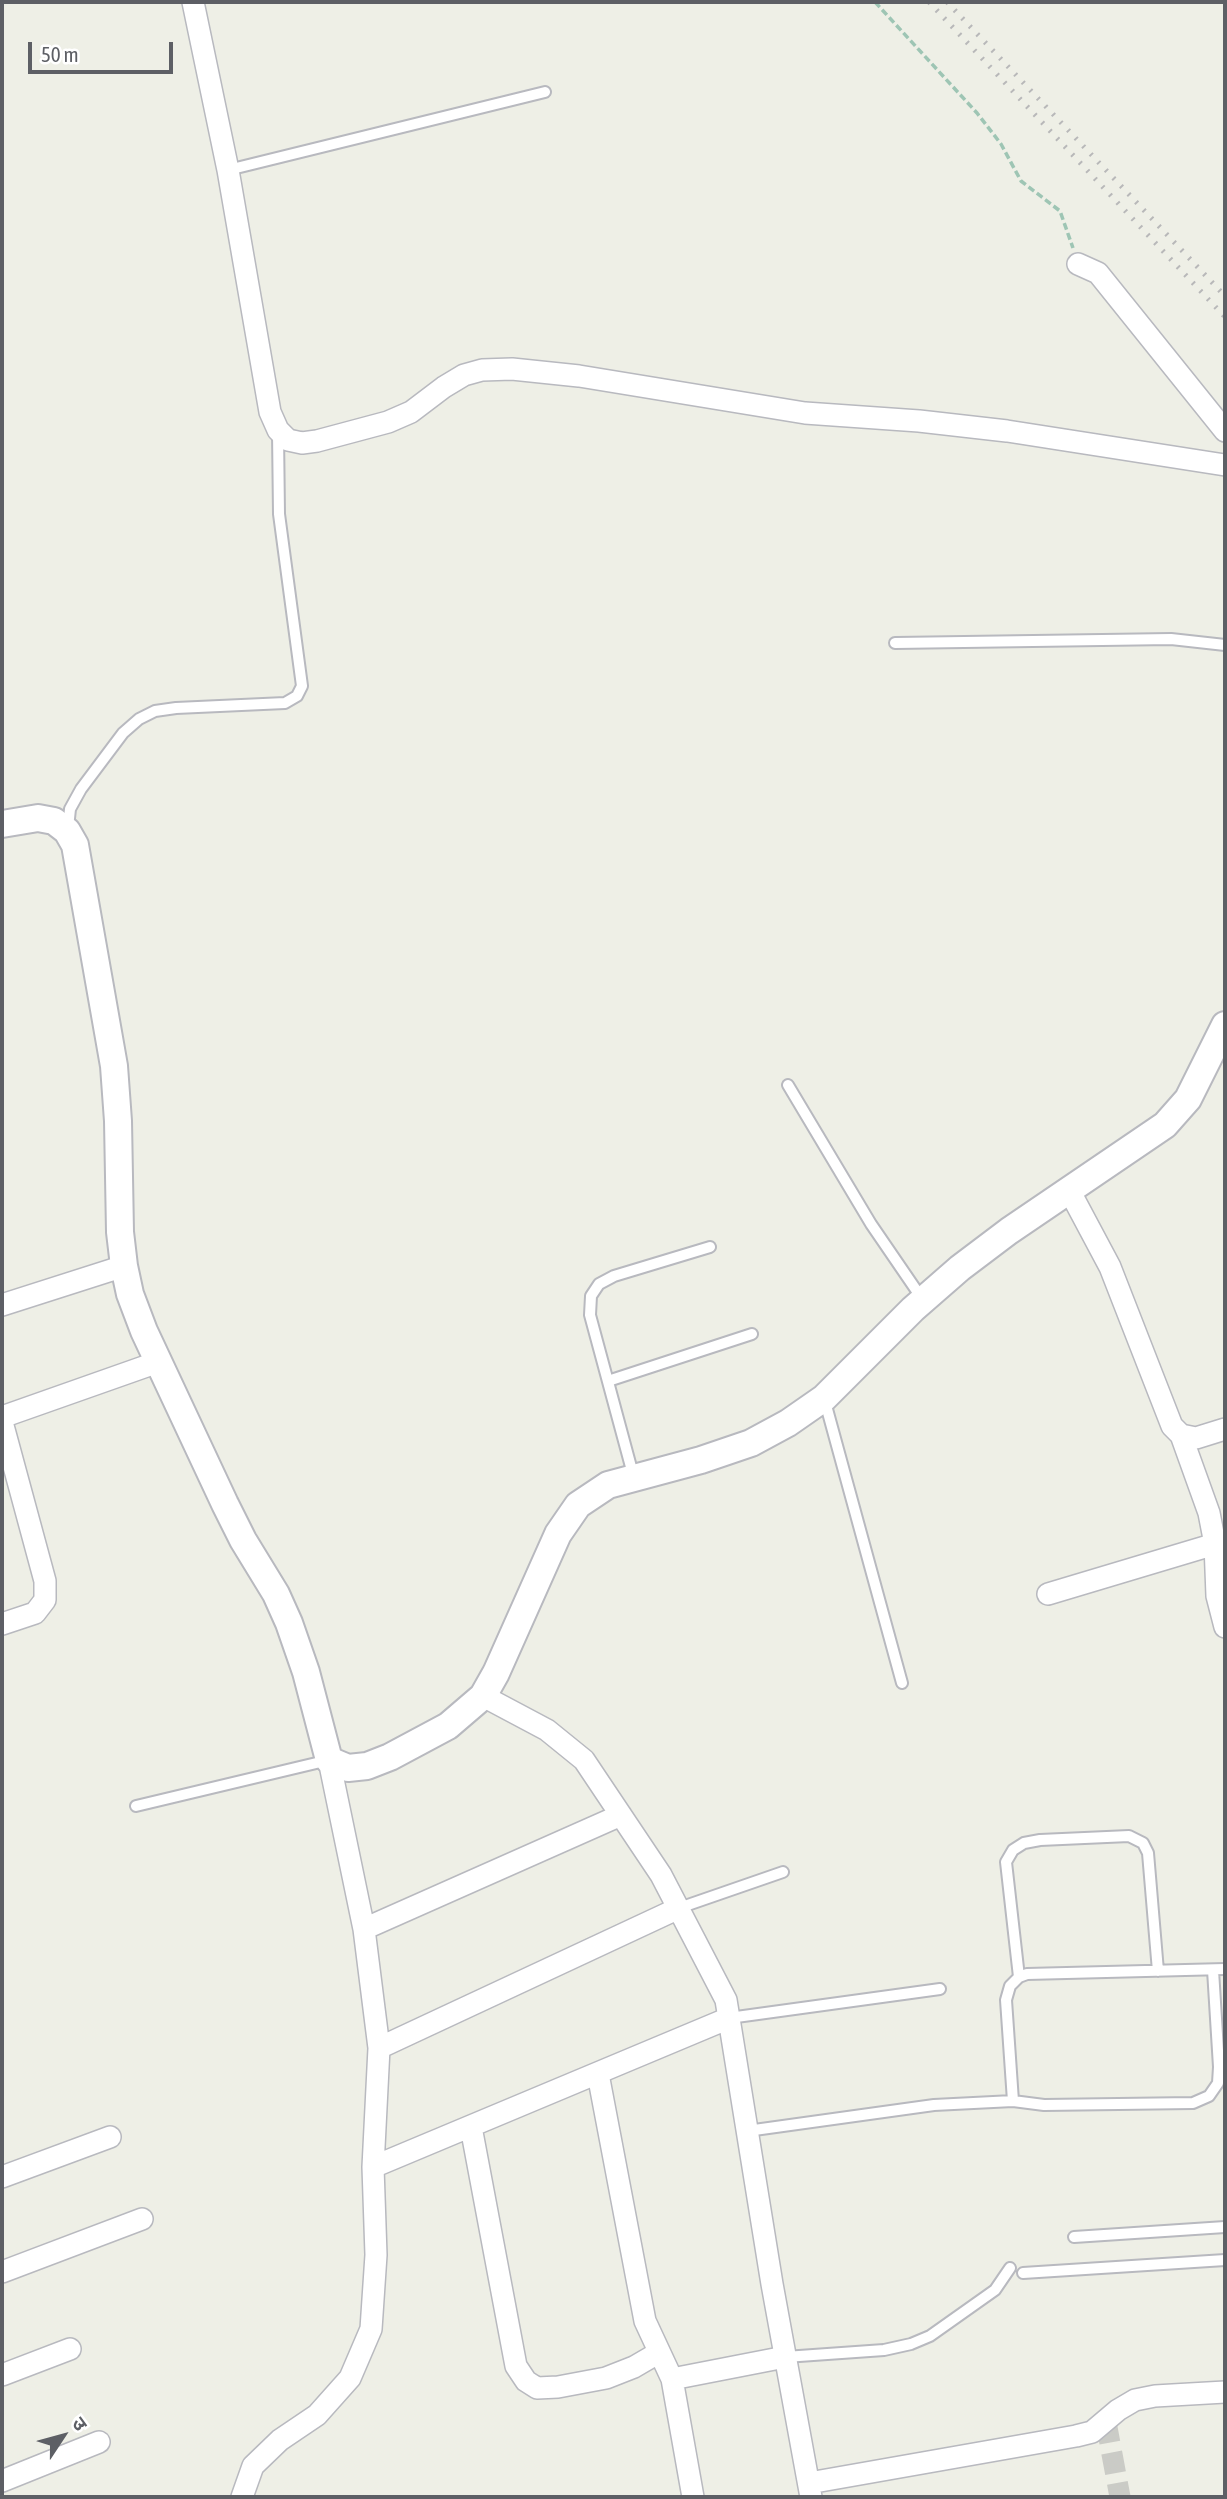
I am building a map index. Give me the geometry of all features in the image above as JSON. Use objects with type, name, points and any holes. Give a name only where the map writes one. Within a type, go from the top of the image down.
[{"type":"street","points":[[193,2],[228,170],[270,412],[278,430],[288,440],[302,443],[376,425],[411,412],[444,387],[464,376],[482,370],[512,369],[579,376],[805,413],[919,421],[1225,465]]},
{"type":"street","points":[[1078,264],[1098,273],[1225,431]]},
{"type":"street","points":[[2,824],[38,818],[54,821],[67,831],[75,845],[114,1066],[118,1121],[117,1183],[124,1266],[130,1294],[158,1362],[230,1516],[276,1594],[289,1623],[306,1672],[329,1760],[364,1930],[379,2048],[373,2167],[376,2255],[372,2329],[350,2378],[317,2415],[280,2440],[253,2466],[242,2497]]},
{"type":"street","points":[[329,1760],[348,1768],[367,1766],[390,1757],[448,1726],[473,1707],[483,1696],[496,1673],[558,1534],[578,1505],[608,1485],[701,1460],[751,1443],[789,1423],[824,1398],[923,1300],[989,1246],[1165,1125],[1188,1099],[1225,1024]]},
{"type":"street","points":[[1069,1190],[1110,1267],[1172,1426],[1181,1435],[1220,1543],[1217,1596],[1225,1627]]},
{"type":"street","points":[[2,1305],[124,1266]]},
{"type":"street","points":[[2,1624],[35,1613],[45,1600],[45,1581],[2,1420],[158,1362]]},
{"type":"street","points":[[1181,1435],[1196,1438],[1225,1429]]},
{"type":"street","points":[[1048,1594],[1220,1543]]},
{"type":"street","points":[[483,1696],[547,1730],[584,1760],[661,1875],[726,2000],[785,2357],[810,2490],[1092,2432],[1118,2410],[1135,2400],[1155,2396],[1225,2392]]},
{"type":"street","points":[[364,1930],[621,1815]]},
{"type":"street","points":[[379,2048],[678,1908]]},
{"type":"street","points":[[373,2167],[729,2018]]},
{"type":"street","points":[[598,2074],[645,2321],[672,2379],[693,2497]]},
{"type":"street","points":[[471,2127],[516,2365],[526,2381],[537,2388],[607,2378],[658,2353]]},
{"type":"street","points":[[2,2177],[110,2137]]},
{"type":"street","points":[[2,2272],[142,2219]]},
{"type":"street","points":[[2,2375],[70,2349]]},
{"type":"street","points":[[672,2379],[785,2357]]},
{"type":"street","points":[[2,2481],[99,2442]]},
{"type":"lane","points":[[228,170],[545,92]]},
{"type":"lane","points":[[67,831],[70,809],[81,789],[123,733],[139,719],[155,711],[176,708],[285,704],[297,696],[302,686],[279,514],[278,430]]},
{"type":"lane","points":[[895,643],[1171,639],[1225,645]]},
{"type":"lane","points":[[788,1085],[871,1224],[923,1300]]},
{"type":"lane","points":[[634,1478],[590,1315],[591,1296],[599,1284],[614,1276],[710,1247]]},
{"type":"lane","points":[[608,1381],[752,1334]]},
{"type":"lane","points":[[824,1398],[902,1683]]},
{"type":"lane","points":[[136,1806],[329,1760]]},
{"type":"lane","points":[[1019,1977],[1006,1862],[1013,1850],[1024,1843],[1040,1840],[1129,1836],[1143,1843],[1148,1853],[1158,1971]]},
{"type":"lane","points":[[678,1908],[783,1872]]},
{"type":"lane","points":[[747,2131],[934,2105],[1013,2101],[1044,2105],[1193,2103],[1209,2096],[1218,2083],[1219,1969],[1027,1974],[1019,1977],[1010,1986],[1006,2000],[1013,2101]]},
{"type":"lane","points":[[729,2018],[940,1989]]},
{"type":"lane","points":[[1074,2237],[1225,2227]]},
{"type":"lane","points":[[1023,2273],[1225,2260]]},
{"type":"lane","points":[[785,2357],[884,2350],[911,2344],[930,2336],[995,2290],[1010,2268]]},
{"type":"path","points":[[875,2],[977,113],[1001,144],[1021,181],[1060,211],[1078,264]]},
{"type":"tunnel","points":[[1106,2422],[1120,2497]]},
{"type":"railway","points":[[929,2],[1225,317]]},
{"type":"railway","points":[[947,2],[1225,296]]}]
